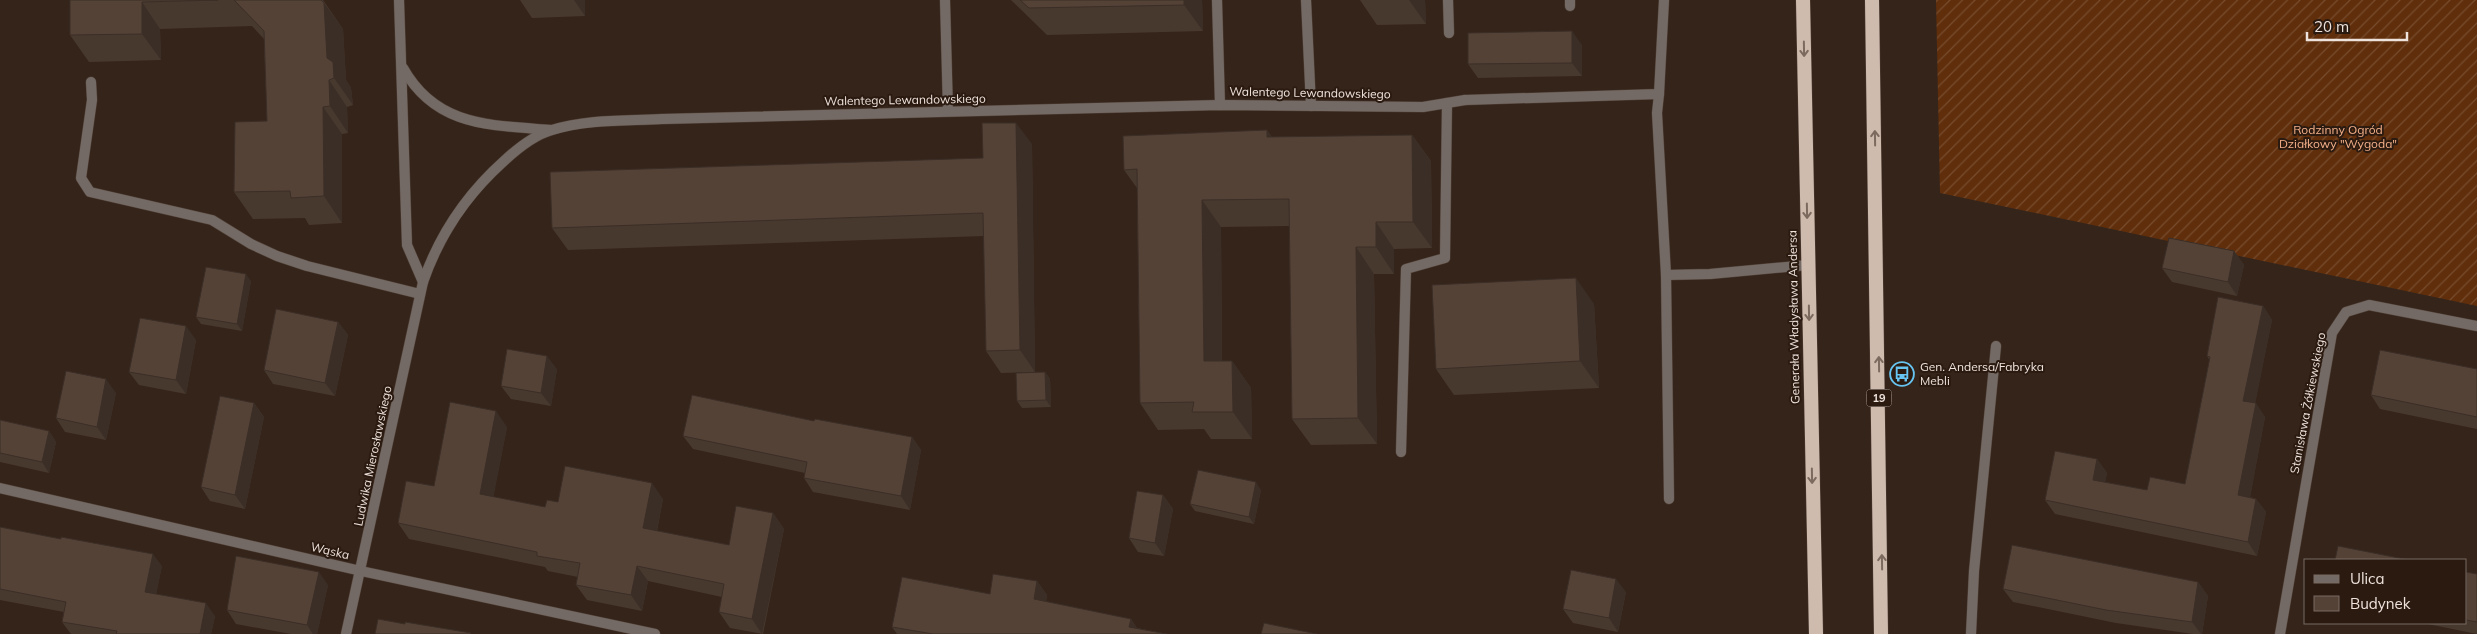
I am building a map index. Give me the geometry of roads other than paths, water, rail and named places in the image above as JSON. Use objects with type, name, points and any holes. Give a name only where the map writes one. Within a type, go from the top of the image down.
[{"type":"highway","name":"Generała Władysława Andersa","points":[[1803,0],[1816,634]]},
{"type":"highway","name":"19","points":[[1872,0],[1883,634]]},
{"type":"street","points":[[399,0],[407,245],[423,282]]},
{"type":"street","points":[[945,0],[948,112]]},
{"type":"street","points":[[1217,0],[1220,105]]},
{"type":"street","points":[[1306,0],[1311,106]]},
{"type":"street","points":[[1448,0],[1449,33]]},
{"type":"street","points":[[1664,0],[1658,113],[1666,275],[1669,499]]},
{"type":"street","points":[[402,67],[411,83],[423,96],[433,105],[447,113],[491,125],[551,130]]},
{"type":"street","points":[[90,82],[92,100],[81,178],[90,192],[212,220],[250,244],[277,256],[307,266],[420,294]]},
{"type":"street","name":"Walentego Lewandowskiego","points":[[423,282],[432,256],[458,209],[488,176],[533,138],[551,130],[576,124],[662,119],[1220,105],[1423,107],[1465,100],[1659,94]]},
{"type":"street","points":[[1401,452],[1406,269],[1445,258],[1447,103]]},
{"type":"street","points":[[1666,275],[1710,274],[1808,265]]},
{"type":"street","name":"Ludwika Mierosławskiego","points":[[346,634],[423,282]]},
{"type":"street","name":"Stanisława Żółkiewskiego","points":[[2280,634],[2332,333],[2346,312],[2369,305],[2477,326]]},
{"type":"street","points":[[1971,634],[1974,571],[1996,346]]},
{"type":"street","name":"Wąska","points":[[0,488],[361,571],[655,634]]},
{"type":"place","name":"Gen. Andersa/Fabryka Mebli","points":[[1902,374]]},
{"type":"park label","name":"Rodzinny Ogród Działkowy \"Wygoda\"","points":[[2338,137]]}]
